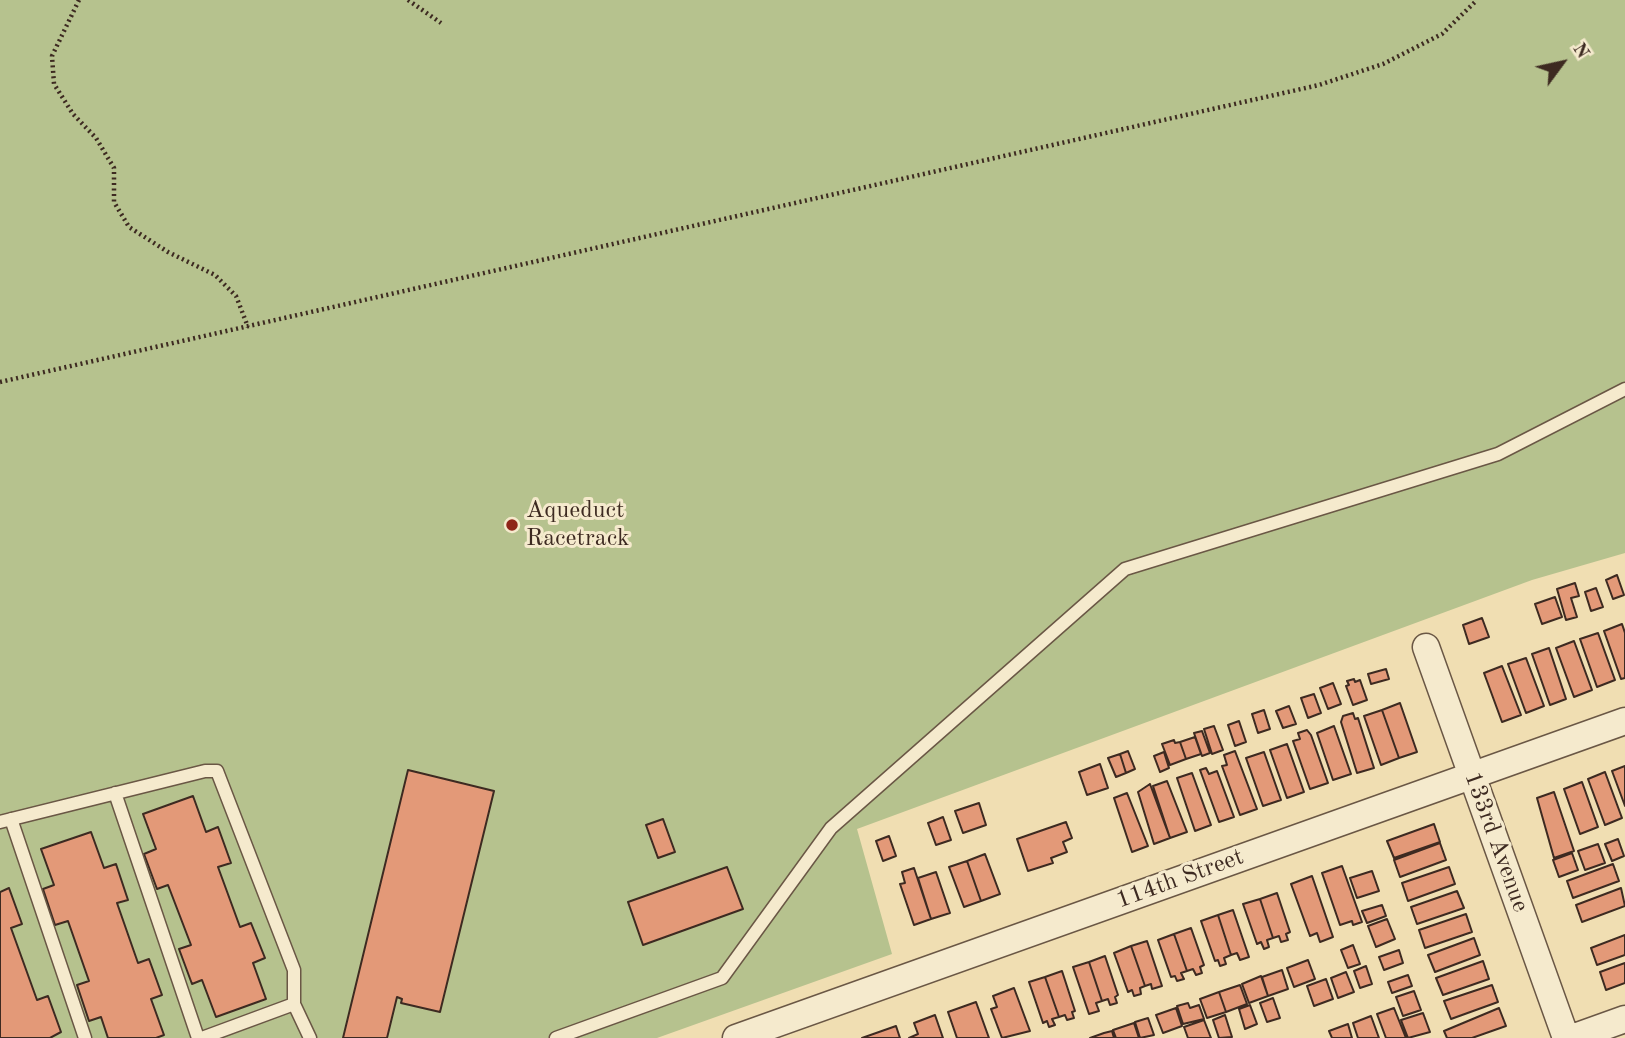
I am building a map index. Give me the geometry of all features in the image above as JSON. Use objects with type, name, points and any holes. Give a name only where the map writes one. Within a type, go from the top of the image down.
[{"type":"street","name":"133rd Avenue","points":[[1426,647],[1566,1038]]},
{"type":"street","name":"114th Street","points":[[736,1038],[780,1031],[1625,721]]},
{"type":"street","points":[[1572,1038],[1625,1019]]},
{"type":"lane","points":[[556,1038],[722,978],[831,828],[1125,569],[1498,454],[1625,389]]},
{"type":"lane","points":[[85,1038],[5,821],[205,771],[217,771],[294,970],[294,1004],[310,1038]]},
{"type":"lane","points":[[115,793],[200,1038],[294,1004]]},
{"type":"path","points":[[79,0],[52,56],[54,84],[73,114],[96,138],[114,168],[114,202],[129,227],[168,252],[215,275],[236,296],[247,327]]},
{"type":"path","points":[[408,0],[440,23]]},
{"type":"path","points":[[0,382],[1319,85],[1383,64],[1442,34],[1477,0]]},
{"type":"green space","name":"Aqueduct Racetrack","points":[[0,0],[1625,0],[1625,553],[1532,580],[857,829],[892,954],[657,1038],[0,1038]]},
{"type":"building","points":[[1617,575],[1624,595],[1613,599],[1606,580]]},
{"type":"building","points":[[1575,583],[1579,596],[1571,598],[1577,617],[1566,620],[1557,589]]},
{"type":"building","points":[[1596,588],[1603,607],[1591,611],[1585,592]]},
{"type":"building","points":[[1555,597],[1562,617],[1542,624],[1535,604]]},
{"type":"building","points":[[1482,618],[1489,637],[1469,644],[1463,625]]},
{"type":"building","points":[[1622,624],[1625,633],[1625,678],[1621,679],[1604,631]]},
{"type":"building","points":[[1598,633],[1615,680],[1597,687],[1580,639]]},
{"type":"building","points":[[1574,641],[1592,690],[1574,697],[1556,648]]},
{"type":"building","points":[[1549,648],[1566,699],[1550,705],[1532,654]]},
{"type":"building","points":[[1526,658],[1544,706],[1526,713],[1508,664]]},
{"type":"building","points":[[1502,666],[1521,715],[1502,722],[1484,673]]},
{"type":"building","points":[[1386,669],[1389,679],[1371,684],[1368,674]]},
{"type":"building","points":[[1354,679],[1355,682],[1360,680],[1367,700],[1353,705],[1346,686],[1349,685],[1347,681]]},
{"type":"building","points":[[1333,683],[1341,704],[1328,709],[1320,688]]},
{"type":"building","points":[[1314,694],[1321,713],[1308,718],[1301,698]]},
{"type":"building","points":[[1400,703],[1417,752],[1399,758],[1382,710]]},
{"type":"building","points":[[1289,706],[1296,724],[1283,728],[1276,711]]},
{"type":"building","points":[[1264,710],[1270,729],[1258,733],[1252,714]]},
{"type":"building","points":[[1382,710],[1399,758],[1381,765],[1364,716]]},
{"type":"building","points":[[1353,713],[1355,719],[1358,718],[1374,768],[1357,773],[1341,722],[1343,716]]},
{"type":"building","points":[[1239,721],[1246,742],[1235,746],[1228,725]]},
{"type":"building","points":[[1214,726],[1223,750],[1212,754],[1204,729]]},
{"type":"building","points":[[1334,726],[1351,774],[1333,780],[1317,733]]},
{"type":"building","points":[[1307,730],[1328,783],[1310,789],[1293,741],[1300,739],[1298,733]]},
{"type":"building","points":[[1202,731],[1210,753],[1202,756],[1194,733]]},
{"type":"building","points":[[1195,737],[1201,754],[1186,759],[1180,742]]},
{"type":"building","points":[[1174,740],[1175,743],[1180,742],[1186,759],[1170,765],[1162,744]]},
{"type":"building","points":[[1287,744],[1304,792],[1287,798],[1270,750]]},
{"type":"building","points":[[1128,751],[1135,769],[1126,773],[1120,754]]},
{"type":"building","points":[[1235,751],[1257,809],[1240,815],[1222,766],[1227,765],[1224,755]]},
{"type":"building","points":[[1164,752],[1169,768],[1160,772],[1154,756]]},
{"type":"building","points":[[1264,752],[1281,800],[1263,806],[1246,758]]},
{"type":"building","points":[[1120,754],[1126,773],[1116,777],[1108,758]]},
{"type":"building","points":[[1100,764],[1108,788],[1087,795],[1079,772]]},
{"type":"building","points":[[1625,766],[1625,806],[1612,771]]},
{"type":"building","points":[[1206,768],[1209,774],[1217,771],[1234,817],[1219,822],[1200,770]]},
{"type":"building","points":[[408,770],[494,791],[440,1012],[401,1003],[402,999],[397,997],[387,1038],[343,1038]]},
{"type":"building","points":[[1605,772],[1622,818],[1605,825],[1588,779]]},
{"type":"building","points":[[1192,773],[1211,825],[1195,831],[1177,778]]},
{"type":"building","points":[[1167,781],[1187,832],[1170,838],[1153,786]]},
{"type":"building","points":[[1582,782],[1598,827],[1580,834],[1564,789]]},
{"type":"building","points":[[1150,784],[1170,838],[1154,844],[1138,792]]},
{"type":"building","points":[[1554,792],[1574,851],[1554,858],[1537,798]]},
{"type":"building","points":[[1127,793],[1148,846],[1132,852],[1114,798]]},
{"type":"building","points":[[193,796],[206,832],[218,827],[231,863],[218,867],[240,927],[251,923],[265,958],[253,963],[266,999],[216,1017],[202,980],[192,984],[179,949],[191,945],[168,885],[157,889],[144,854],[156,849],[143,814]]},
{"type":"building","points":[[979,803],[986,825],[963,833],[955,811]]},
{"type":"building","points":[[943,817],[951,840],[936,845],[928,823]]},
{"type":"building","points":[[663,819],[675,852],[658,858],[646,825]]},
{"type":"building","points":[[1066,822],[1072,838],[1063,842],[1067,852],[1051,858],[1053,863],[1028,871],[1017,839]]},
{"type":"building","points":[[1434,824],[1440,842],[1394,858],[1387,841]]},
{"type":"building","points":[[91,832],[104,868],[116,864],[128,900],[117,903],[138,963],[149,959],[162,995],[151,999],[164,1035],[156,1038],[108,1038],[101,1017],[89,1021],[77,985],[89,981],[68,921],[55,925],[43,889],[54,885],[41,849]]},
{"type":"building","points":[[889,836],[896,856],[883,861],[876,841]]},
{"type":"building","points":[[1618,839],[1624,856],[1612,861],[1605,844]]},
{"type":"building","points":[[1440,843],[1446,860],[1400,877],[1394,860]]},
{"type":"building","points":[[1598,844],[1605,863],[1585,870],[1578,851]]},
{"type":"building","points":[[1572,853],[1578,870],[1559,877],[1553,860]]},
{"type":"building","points":[[985,854],[1000,894],[981,901],[967,861]]},
{"type":"building","points":[[967,861],[981,901],[964,907],[949,867]]},
{"type":"building","points":[[1613,864],[1619,881],[1573,898],[1567,881]]},
{"type":"building","points":[[1342,866],[1362,922],[1353,925],[1352,921],[1340,925],[1322,873]]},
{"type":"building","points":[[727,867],[743,909],[643,945],[628,902]]},
{"type":"building","points":[[1449,867],[1455,884],[1408,901],[1402,883]]},
{"type":"building","points":[[914,868],[931,919],[914,925],[900,884],[905,883],[902,872]]},
{"type":"building","points":[[1372,871],[1379,891],[1357,898],[1350,878]]},
{"type":"building","points":[[936,872],[950,913],[931,919],[918,878]]},
{"type":"building","points":[[1312,876],[1333,937],[1320,942],[1317,933],[1310,936],[1291,884]]},
{"type":"building","points":[[9,888],[22,924],[11,928],[37,1000],[48,996],[61,1032],[50,1038],[0,1038],[0,892]]},
{"type":"building","points":[[1621,888],[1625,906],[1582,922],[1576,905]]},
{"type":"building","points":[[1457,891],[1464,908],[1417,924],[1411,907]]},
{"type":"building","points":[[1277,893],[1290,932],[1286,934],[1288,940],[1281,942],[1279,936],[1273,938],[1260,899]]},
{"type":"building","points":[[1260,899],[1273,938],[1267,940],[1269,947],[1264,949],[1261,942],[1257,944],[1243,904]]},
{"type":"building","points":[[1382,905],[1386,916],[1367,923],[1362,911]]},
{"type":"building","points":[[1233,910],[1249,957],[1240,960],[1237,953],[1231,955],[1218,915]]},
{"type":"building","points":[[1466,914],[1472,932],[1425,948],[1419,930]]},
{"type":"building","points":[[1218,915],[1231,955],[1224,958],[1226,964],[1220,966],[1218,960],[1215,961],[1201,921]]},
{"type":"building","points":[[1387,919],[1395,939],[1376,947],[1368,926]]},
{"type":"building","points":[[1191,928],[1204,965],[1200,967],[1202,973],[1196,975],[1193,969],[1187,971],[1174,934]]},
{"type":"building","points":[[1174,934],[1187,971],[1181,973],[1184,979],[1177,981],[1175,976],[1171,977],[1158,940]]},
{"type":"building","points":[[1625,935],[1625,955],[1597,965],[1591,948]]},
{"type":"building","points":[[1474,938],[1480,955],[1435,972],[1428,955]]},
{"type":"building","points":[[1147,941],[1162,986],[1152,989],[1151,984],[1145,986],[1131,946]]},
{"type":"building","points":[[1353,945],[1360,964],[1348,968],[1341,950]]},
{"type":"building","points":[[1131,946],[1145,986],[1140,988],[1141,994],[1134,996],[1132,990],[1128,992],[1114,953]]},
{"type":"building","points":[[1399,950],[1403,963],[1384,970],[1379,957]]},
{"type":"building","points":[[1105,956],[1118,995],[1115,997],[1117,1003],[1110,1005],[1108,999],[1102,1001],[1089,962]]},
{"type":"building","points":[[1308,960],[1315,979],[1294,987],[1287,968]]},
{"type":"building","points":[[1483,961],[1489,979],[1443,995],[1436,978]]},
{"type":"building","points":[[1089,962],[1102,1001],[1096,1003],[1099,1011],[1089,1014],[1073,967]]},
{"type":"building","points":[[1625,963],[1625,983],[1606,990],[1600,972]]},
{"type":"building","points":[[1366,966],[1372,984],[1360,988],[1354,971]]},
{"type":"building","points":[[1282,970],[1288,989],[1268,996],[1262,977]]},
{"type":"building","points":[[1062,971],[1075,1011],[1072,1012],[1074,1018],[1067,1020],[1065,1015],[1059,1017],[1045,977]]},
{"type":"building","points":[[1346,972],[1354,992],[1338,998],[1331,978]]},
{"type":"building","points":[[1408,975],[1412,986],[1392,993],[1388,982]]},
{"type":"building","points":[[1261,976],[1268,996],[1249,1003],[1242,984]]},
{"type":"building","points":[[1045,977],[1059,1017],[1052,1019],[1055,1025],[1049,1027],[1047,1021],[1043,1023],[1029,982]]},
{"type":"building","points":[[1326,979],[1333,999],[1314,1006],[1307,986]]},
{"type":"building","points":[[1240,985],[1247,1004],[1226,1012],[1219,992]]},
{"type":"building","points":[[1492,985],[1498,1002],[1451,1019],[1444,1001]]},
{"type":"building","points":[[1014,988],[1030,1031],[1002,1038],[991,1009],[997,1007],[993,996]]},
{"type":"building","points":[[1414,991],[1421,1010],[1403,1016],[1396,997]]},
{"type":"building","points":[[1219,992],[1226,1012],[1207,1018],[1200,999]]},
{"type":"building","points":[[1273,998],[1280,1018],[1267,1022],[1260,1003]]},
{"type":"building","points":[[976,1002],[989,1038],[957,1038],[948,1012]]},
{"type":"building","points":[[1188,1003],[1190,1008],[1199,1005],[1204,1019],[1183,1024],[1177,1006]]},
{"type":"building","points":[[1250,1005],[1257,1024],[1245,1029],[1239,1009]]},
{"type":"building","points":[[1176,1008],[1182,1026],[1163,1033],[1156,1015]]},
{"type":"building","points":[[1394,1008],[1406,1038],[1386,1038],[1377,1014]]},
{"type":"building","points":[[1499,1008],[1506,1026],[1472,1038],[1447,1038],[1444,1031]]},
{"type":"building","points":[[1423,1013],[1430,1032],[1408,1038],[1401,1020]]},
{"type":"building","points":[[935,1015],[943,1038],[909,1038],[918,1034],[914,1023]]},
{"type":"building","points":[[1225,1015],[1232,1037],[1219,1038],[1213,1020]]},
{"type":"building","points":[[1371,1016],[1379,1038],[1358,1038],[1353,1023]]},
{"type":"building","points":[[1148,1018],[1154,1035],[1140,1038],[1135,1022]]},
{"type":"building","points":[[1204,1020],[1211,1038],[1188,1038],[1184,1027]]},
{"type":"building","points":[[1134,1023],[1139,1038],[1116,1038],[1113,1030]]},
{"type":"building","points":[[1348,1024],[1352,1038],[1332,1038],[1329,1031]]},
{"type":"building","points":[[896,1026],[900,1038],[862,1038]]},
{"type":"building","points":[[1112,1031],[1114,1038],[1090,1038],[1104,1033]]},
{"type":"place","name":"Aqueduct Racetrack","points":[[512,525]]}]
